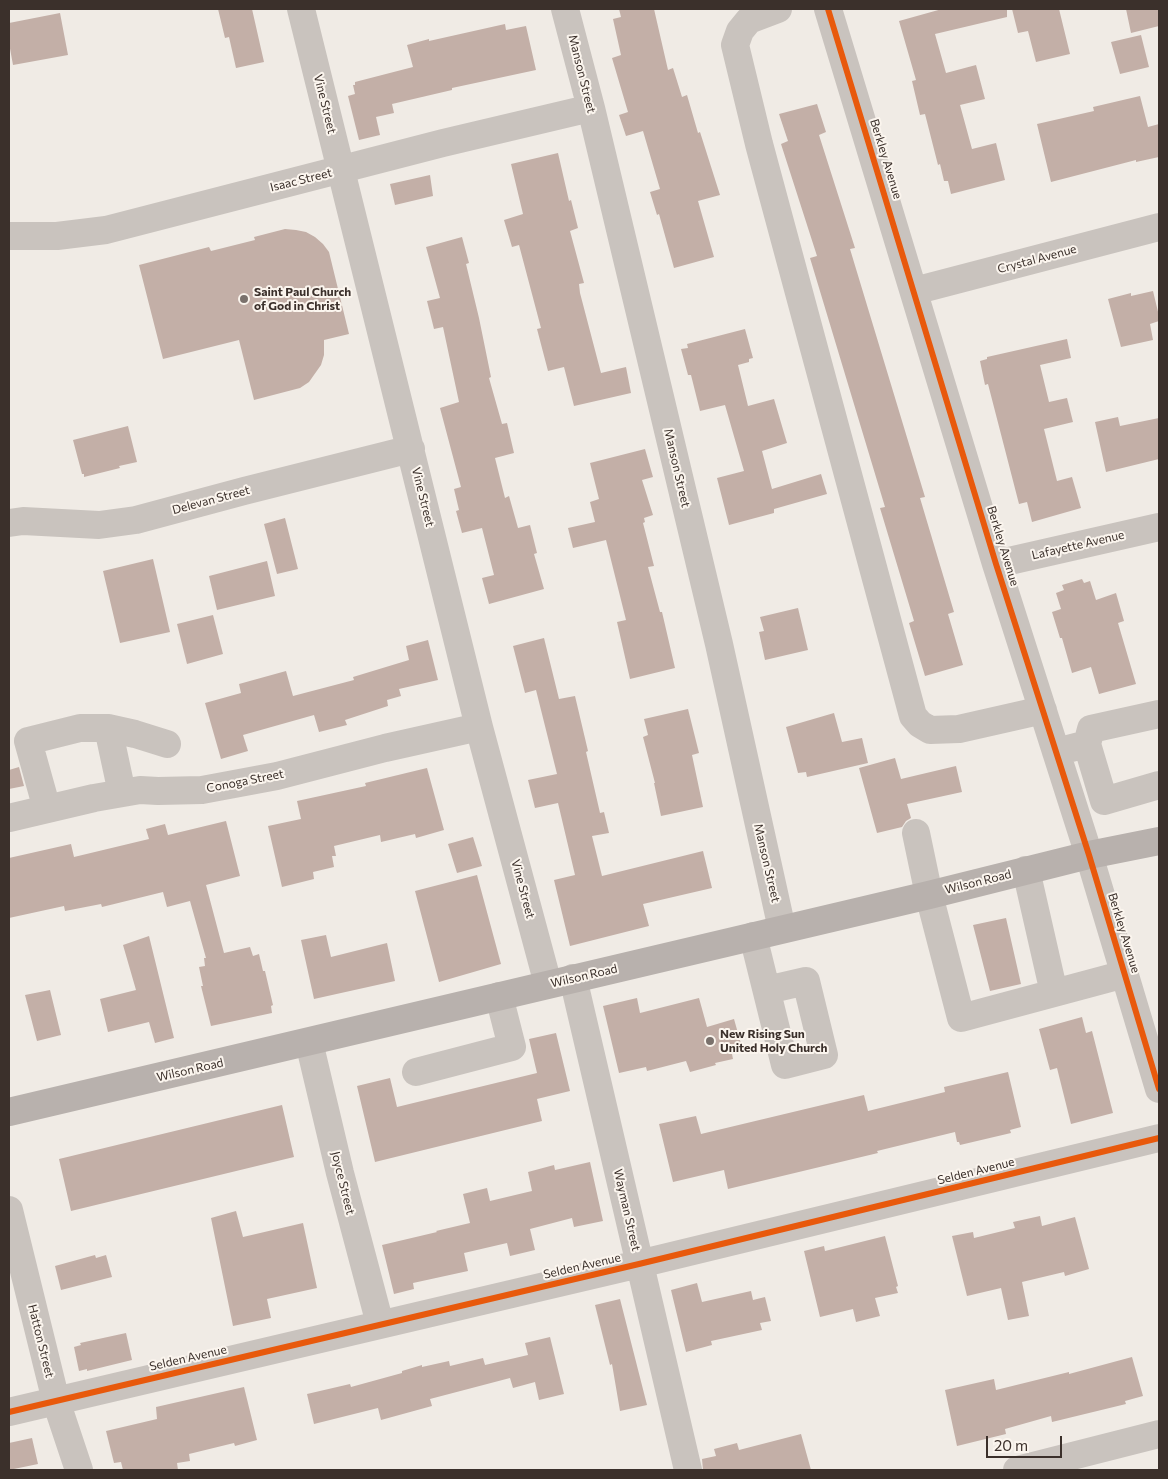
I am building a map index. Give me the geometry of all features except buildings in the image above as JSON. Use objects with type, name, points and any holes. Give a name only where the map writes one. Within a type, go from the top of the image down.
[{"type":"main road","name":"Wilson Road","points":[[9,1112],[929,895],[1089,855],[1159,840]]},
{"type":"street","name":"Vine Street","points":[[301,9],[479,727],[560,981]]},
{"type":"street","name":"Manson Street","points":[[565,9],[719,644],[782,929]]},
{"type":"street","points":[[778,9],[749,20],[740,31],[735,45],[761,154],[914,716],[920,724],[930,730],[959,729],[1042,710]]},
{"type":"street","name":"Berkley Avenue","points":[[828,9],[996,564],[1089,855],[1159,1090]]},
{"type":"street","name":"Isaac Street","points":[[9,236],[56,236],[106,230],[443,143],[590,108]]},
{"type":"street","name":"Crystal Avenue","points":[[914,291],[1159,227]]},
{"type":"street","name":"Delevan Street","points":[[9,523],[23,521],[99,525],[136,520],[411,450]]},
{"type":"street","name":"Lafayette Avenue","points":[[996,564],[1159,526]]},
{"type":"street","points":[[1159,714],[1091,728],[1087,744],[1104,801],[1159,785]]},
{"type":"street","name":"Conoga Street","points":[[9,818],[94,798],[140,790],[202,790],[258,780],[385,748],[479,727]]},
{"type":"street","points":[[47,809],[28,741],[80,728],[108,728],[167,744]]},
{"type":"street","points":[[108,728],[122,793]]},
{"type":"street","points":[[1056,752],[1087,744]]},
{"type":"street","points":[[916,833],[929,895],[961,1018],[1125,974]]},
{"type":"street","points":[[1026,870],[1054,993]]},
{"type":"street","points":[[752,936],[767,990]]},
{"type":"street","name":"Wayman Street","points":[[560,981],[640,1264],[688,1470]]},
{"type":"street","points":[[416,1072],[512,1047],[499,996]]},
{"type":"street","name":"Joyce Street","points":[[309,1042],[340,1173],[380,1324]]},
{"type":"street","name":"Selden Avenue","points":[[9,1412],[640,1264],[1159,1138]]},
{"type":"street","name":"Hatton Street","points":[[9,1210],[56,1401],[79,1470]]},
{"type":"street","points":[[1018,1470],[1159,1434]]},
{"type":"cycle path","points":[[828,9],[996,564],[1089,855],[1159,1089]]},
{"type":"cycle path","points":[[9,1412],[639,1264],[1159,1138]]},
{"type":"place","name":"Saint Paul Church of God in Christ","points":[[244,299]]},
{"type":"place","name":"New Rising Sun United Holy Church","points":[[710,1041]]}]
